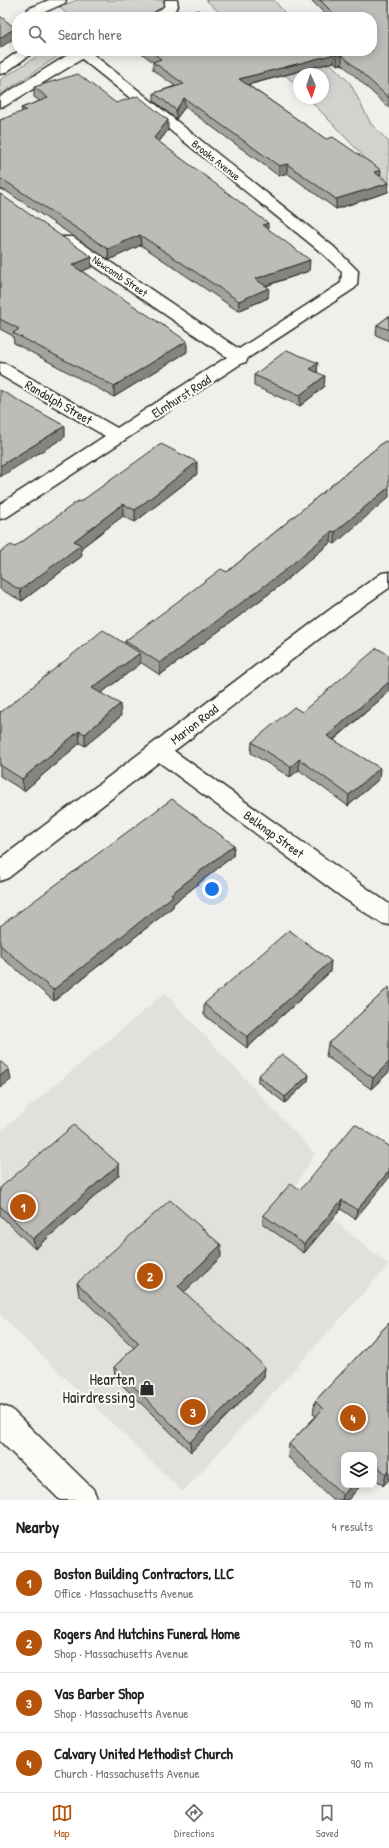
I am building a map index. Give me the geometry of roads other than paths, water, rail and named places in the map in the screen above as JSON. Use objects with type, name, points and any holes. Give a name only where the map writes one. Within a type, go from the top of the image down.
[{"type":"main road","points":[[32,11],[60,0]]},
{"type":"main road","points":[[167,12],[172,6],[171,0]]},
{"type":"main road","points":[[0,70],[21,56]]},
{"type":"main road","points":[[0,103],[76,56]]},
{"type":"main road","name":"Brooks Avenue","points":[[87,56],[304,230],[350,271]]},
{"type":"main road","name":"Newcomb Street","points":[[52,230],[240,358]]},
{"type":"main road","name":"Elmhurst Road","points":[[0,513],[240,358],[349,285],[350,271]]},
{"type":"main road","name":"Randolph Street","points":[[0,368],[118,436]]},
{"type":"main road","name":"Marion Road","points":[[0,872],[339,613],[389,578]]},
{"type":"main road","name":"Belknap Street","points":[[159,751],[350,890],[389,916]]},
{"type":"main road","points":[[0,1420],[82,1500]]},
{"type":"place","name":"Boston Building Contractors, LLC","points":[[23,1207]]},
{"type":"place","name":"Rogers And Hutchins Funeral Home","points":[[150,1276]]},
{"type":"place","name":"Hearten Hairdressing","points":[[147,1388]]},
{"type":"place","name":"Vas Barber Shop","points":[[193,1412]]},
{"type":"place","name":"Calvary United Methodist Church","points":[[353,1418]]}]
